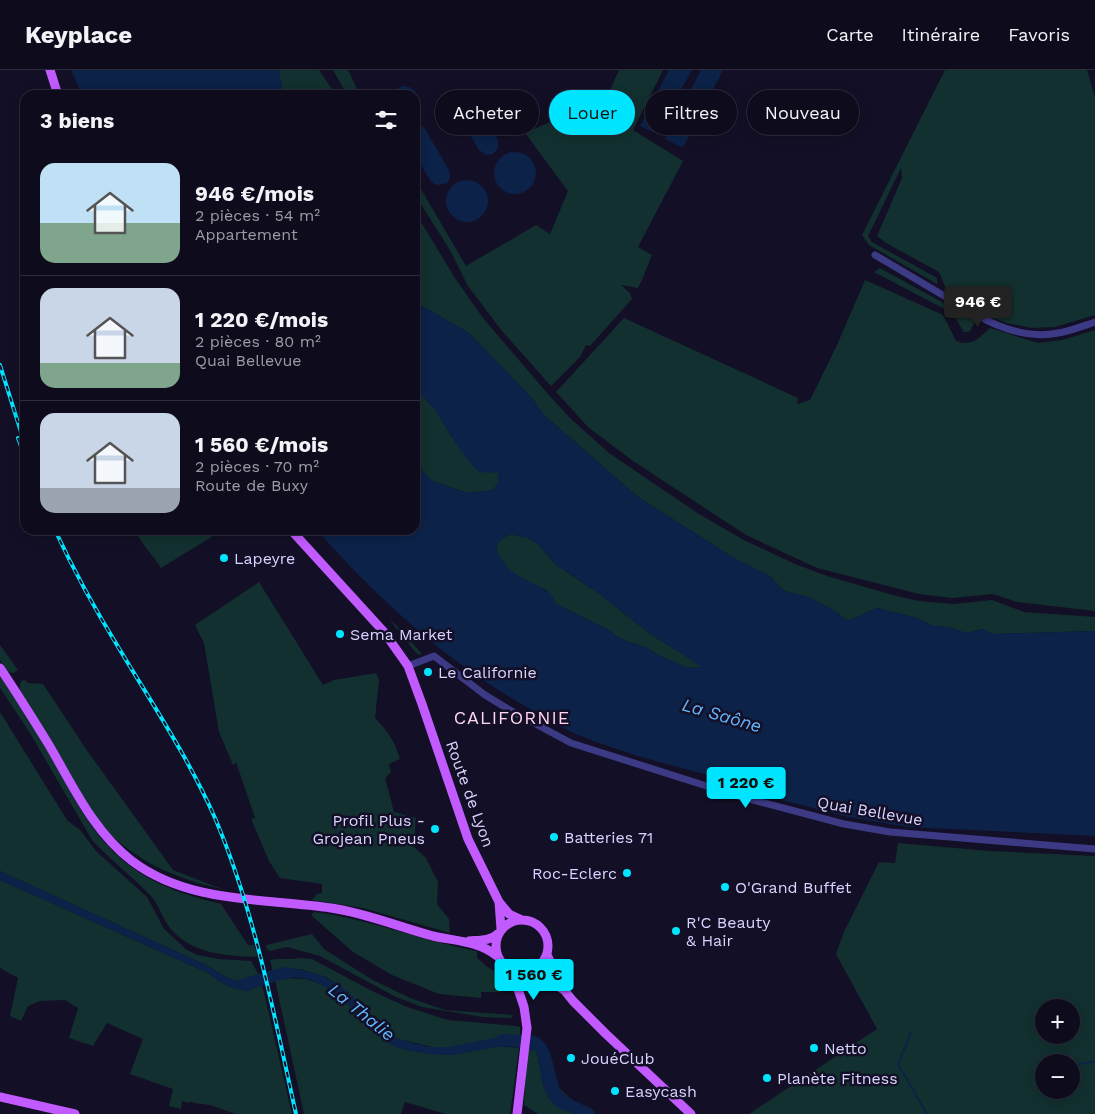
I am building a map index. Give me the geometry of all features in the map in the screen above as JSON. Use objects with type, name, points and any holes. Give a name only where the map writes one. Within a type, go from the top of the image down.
[{"type":"main road","points":[[50,70],[56,90]]},
{"type":"main road","name":"Route de Lyon","points":[[295,535],[384,632],[408,666],[468,839],[499,902],[509,914],[522,920]]},
{"type":"main road","points":[[0,668],[39,728],[98,827],[122,852],[144,869],[172,884],[203,893],[332,908],[432,935],[464,941],[484,948],[497,956]]},
{"type":"main road","name":"Route de Lyon","points":[[499,902],[500,931]]},
{"type":"main road","points":[[464,941],[485,940],[496,936],[500,931],[511,922],[531,921],[538,925],[548,940],[547,955],[542,964],[532,971],[517,973],[509,970],[502,964],[495,948],[500,931]]},
{"type":"main road","points":[[547,955],[565,991],[588,1017],[691,1114]]},
{"type":"main road","points":[[532,971],[565,991]]},
{"type":"main road","points":[[517,973],[516,983],[524,1007],[527,1028],[517,1114]]},
{"type":"main road","points":[[0,1097],[75,1114]]},
{"type":"street","points":[[875,255],[976,315],[997,326],[1010,330],[1038,334],[1057,334],[1095,322]]},
{"type":"street","name":"Quai Bellevue","points":[[408,666],[434,656],[485,695],[571,743],[668,775],[782,808],[844,824],[890,832],[1095,849]]},
{"type":"green space","points":[[278,70],[319,70],[333,90],[283,90]]},
{"type":"green space","points":[[333,70],[348,70],[358,90],[344,90]]},
{"type":"green space","points":[[619,70],[663,70],[653,90],[645,90],[645,106],[635,126],[635,90],[610,90]]},
{"type":"green space","points":[[945,70],[1087,70],[1095,97],[1095,315],[1055,327],[1032,328],[990,317],[947,291],[939,272],[886,243],[877,236],[902,178],[901,168],[868,236],[872,242],[937,278],[937,284],[869,245],[862,235]]},
{"type":"green space","points":[[549,122],[549,135],[635,135],[635,131],[683,161],[638,247],[652,255],[638,288],[621,285],[630,293],[632,299],[590,346],[586,345],[580,357],[551,386],[502,331],[468,286],[450,250],[420,203],[420,188],[466,266],[536,225],[550,234],[568,191],[526,135],[539,135],[539,127]]},
{"type":"green space","points":[[420,220],[455,278],[483,318],[570,418],[609,453],[699,514],[742,539],[795,564],[827,576],[919,601],[954,604],[992,600],[1024,612],[1095,617],[1095,631],[992,634],[983,629],[966,633],[948,627],[933,626],[917,618],[877,608],[848,621],[835,611],[808,597],[784,591],[770,576],[734,558],[638,497],[543,414],[531,397],[469,333],[420,305]]},
{"type":"green space","points":[[880,268],[976,321],[969,332],[964,332],[952,313],[874,272]]},
{"type":"green space","points":[[865,280],[943,315],[956,341],[962,343],[975,340],[990,328],[1038,343],[1062,340],[1095,330],[1095,611],[1017,602],[993,594],[952,598],[919,594],[817,568],[746,535],[633,461],[588,427],[556,392],[624,318],[798,398],[797,404],[810,400],[837,345]]},
{"type":"green space","points":[[420,394],[437,412],[451,436],[498,473],[498,482],[494,490],[468,493],[432,481],[420,468]]},
{"type":"green space","points":[[510,534],[528,538],[538,544],[555,564],[601,595],[649,633],[703,667],[687,668],[647,648],[619,638],[609,630],[556,604],[546,590],[526,581],[508,569],[498,557],[496,546],[500,540]]},
{"type":"green space","points":[[138,535],[215,535],[161,568]]},
{"type":"green space","points":[[259,582],[323,685],[334,680],[376,673],[379,680],[375,718],[390,737],[400,759],[389,764],[391,772],[385,778],[394,812],[416,818],[414,847],[426,858],[438,882],[437,904],[449,919],[450,933],[363,908],[312,900],[317,894],[322,893],[322,884],[280,878],[269,861],[251,819],[255,818],[236,762],[233,765],[219,732],[204,643],[195,625]]},
{"type":"green space","points":[[389,619],[422,654],[419,655],[415,652]]},
{"type":"green space","points":[[0,645],[18,670],[13,673],[8,672],[0,660]]},
{"type":"green space","points":[[0,676],[34,726],[79,806],[105,843],[122,859],[149,879],[179,892],[221,904],[248,945],[254,945],[258,957],[210,952],[178,937],[170,928],[150,895],[92,840],[30,733],[0,688]]},
{"type":"green space","points":[[24,679],[28,683],[43,684],[86,749],[173,870],[222,889],[191,881],[162,869],[135,854],[110,834],[89,807],[20,691],[20,683]]},
{"type":"green space","points":[[0,712],[67,820],[81,831],[96,851],[147,897],[164,929],[187,950],[198,955],[219,959],[251,961],[260,977],[244,981],[227,978],[208,966],[0,871]]},
{"type":"green space","points":[[898,843],[990,851],[1095,856],[1095,1114],[749,1114],[877,1029],[836,954],[844,932],[879,862],[895,863]]},
{"type":"green space","points":[[0,880],[206,972],[227,986],[248,991],[262,984],[292,1114],[236,1114],[191,1101],[190,1103],[182,1101],[181,1109],[169,1106],[173,1089],[130,1074],[143,1039],[107,1023],[93,1046],[69,1038],[78,1008],[65,1000],[40,1001],[28,1006],[21,1021],[10,1016],[18,978],[0,968]]},
{"type":"green space","points":[[314,912],[335,915],[477,951],[477,958],[503,977],[508,988],[500,992],[481,992],[481,998],[439,994],[392,975],[353,952],[311,915]]},
{"type":"green space","points":[[312,934],[324,949],[371,979],[410,998],[445,1010],[513,1015],[511,1018],[483,1017],[422,1007],[394,996],[320,956],[287,947],[270,951],[267,949],[266,945]]},
{"type":"green space","points":[[312,959],[372,991],[407,1007],[448,1020],[520,1027],[520,1036],[510,1035],[453,1047],[432,1047],[398,1039],[361,1007],[348,992],[326,977],[299,969],[273,973],[270,960]]},
{"type":"green space","points":[[288,978],[306,979],[328,987],[362,1016],[384,1040],[406,1050],[449,1055],[498,1046],[519,1048],[510,1114],[446,1114],[405,1102],[401,1114],[304,1114],[275,980]]},
{"type":"green space","points":[[527,1049],[534,1050],[537,1053],[543,1085],[549,1099],[557,1086],[571,1099],[594,1114],[538,1114],[524,1105]]},
{"type":"water","points":[[71,70],[278,70],[283,90],[80,90]]},
{"type":"water","points":[[669,70],[692,70],[681,90],[659,90]]},
{"type":"water","points":[[701,70],[723,70],[713,90],[691,90]]},
{"type":"water","points":[[404,86],[414,90],[395,90]]},
{"type":"water","points":[[645,116],[645,128],[640,126]]},
{"type":"water","points":[[420,125],[425,129],[449,170],[450,178],[447,183],[434,184],[420,163]]},
{"type":"water","points":[[470,135],[495,135],[498,140],[498,148],[493,154],[486,155],[479,150]]},
{"type":"water","points":[[667,135],[690,135],[684,146],[681,147],[665,139]]},
{"type":"water","points":[[515,152],[530,158],[536,173],[530,188],[515,194],[500,188],[494,173],[500,158]]},
{"type":"water","points":[[467,180],[482,186],[488,201],[482,216],[467,222],[452,216],[446,201],[452,186]]},
{"type":"water","name":"La Saône","points":[[420,305],[469,333],[531,397],[543,414],[638,497],[734,558],[770,576],[784,591],[808,597],[835,611],[848,621],[877,608],[917,618],[933,626],[948,627],[966,633],[983,629],[992,634],[1095,631],[1095,836],[908,827],[848,817],[715,783],[715,777],[631,754],[576,734],[509,697],[421,633],[367,583],[321,535],[420,535],[420,468],[432,481],[467,493],[493,490],[498,482],[498,473],[479,472],[467,460],[432,406],[421,395]],"holes":[[[510,534],[528,538],[538,544],[555,564],[601,595],[649,633],[702,667],[687,668],[647,648],[619,638],[609,630],[556,604],[552,596],[546,591],[508,568],[496,546],[500,540]]]},
{"type":"water","points":[[0,871],[208,966],[227,978],[244,981],[260,977],[262,984],[248,991],[227,986],[206,972],[0,880]]},
{"type":"water","points":[[296,969],[321,975],[340,986],[398,1039],[429,1047],[449,1047],[510,1035],[520,1036],[519,1048],[496,1047],[443,1055],[398,1048],[386,1042],[365,1020],[333,992],[312,981],[301,978],[288,977],[275,980],[273,973]]},
{"type":"water","points":[[528,1039],[539,1042],[542,1046],[548,1077],[552,1088],[558,1096],[589,1114],[563,1110],[549,1098],[542,1079],[537,1053],[534,1050],[527,1049]]},
{"type":"waterway","name":"La Thalie","points":[[245,984],[288,973]]},
{"type":"waterway","points":[[911,1033],[898,1064],[927,1114]]},
{"type":"waterway","name":"La Thalie","points":[[502,1040],[530,1041],[539,1045],[545,1057],[556,1094],[567,1103],[589,1114]]},
{"type":"waterway","points":[[1080,1064],[1095,1061]]},
{"type":"railway","points":[[0,365],[20,429]]},
{"type":"railway","points":[[18,438],[20,443]]},
{"type":"railway","points":[[57,535],[94,606],[182,753],[215,818],[229,854],[252,927],[296,1114]]},
{"type":"place","name":"Lapeyre","points":[[224,558]]},
{"type":"place","name":"Sema Market","points":[[340,634]]},
{"type":"place","name":"Le Californie","points":[[428,672]]},
{"type":"place","name":"Profil Plus - Grojean Pneus","points":[[435,829]]},
{"type":"place","name":"Batteries 71","points":[[554,837]]},
{"type":"place","name":"Roc-Eclerc","points":[[627,873]]},
{"type":"place","name":"O'Grand Buffet","points":[[725,887]]},
{"type":"place","name":"R'C Beauty & Hair","points":[[676,931]]},
{"type":"place","name":"Netto","points":[[814,1048]]},
{"type":"place","name":"JouéClub","points":[[571,1058]]},
{"type":"place","name":"Planète Fitness","points":[[767,1078]]},
{"type":"place","name":"Easycash","points":[[615,1091]]},
{"type":"district","name":"CALIFORNIE","points":[[512,717]]}]
